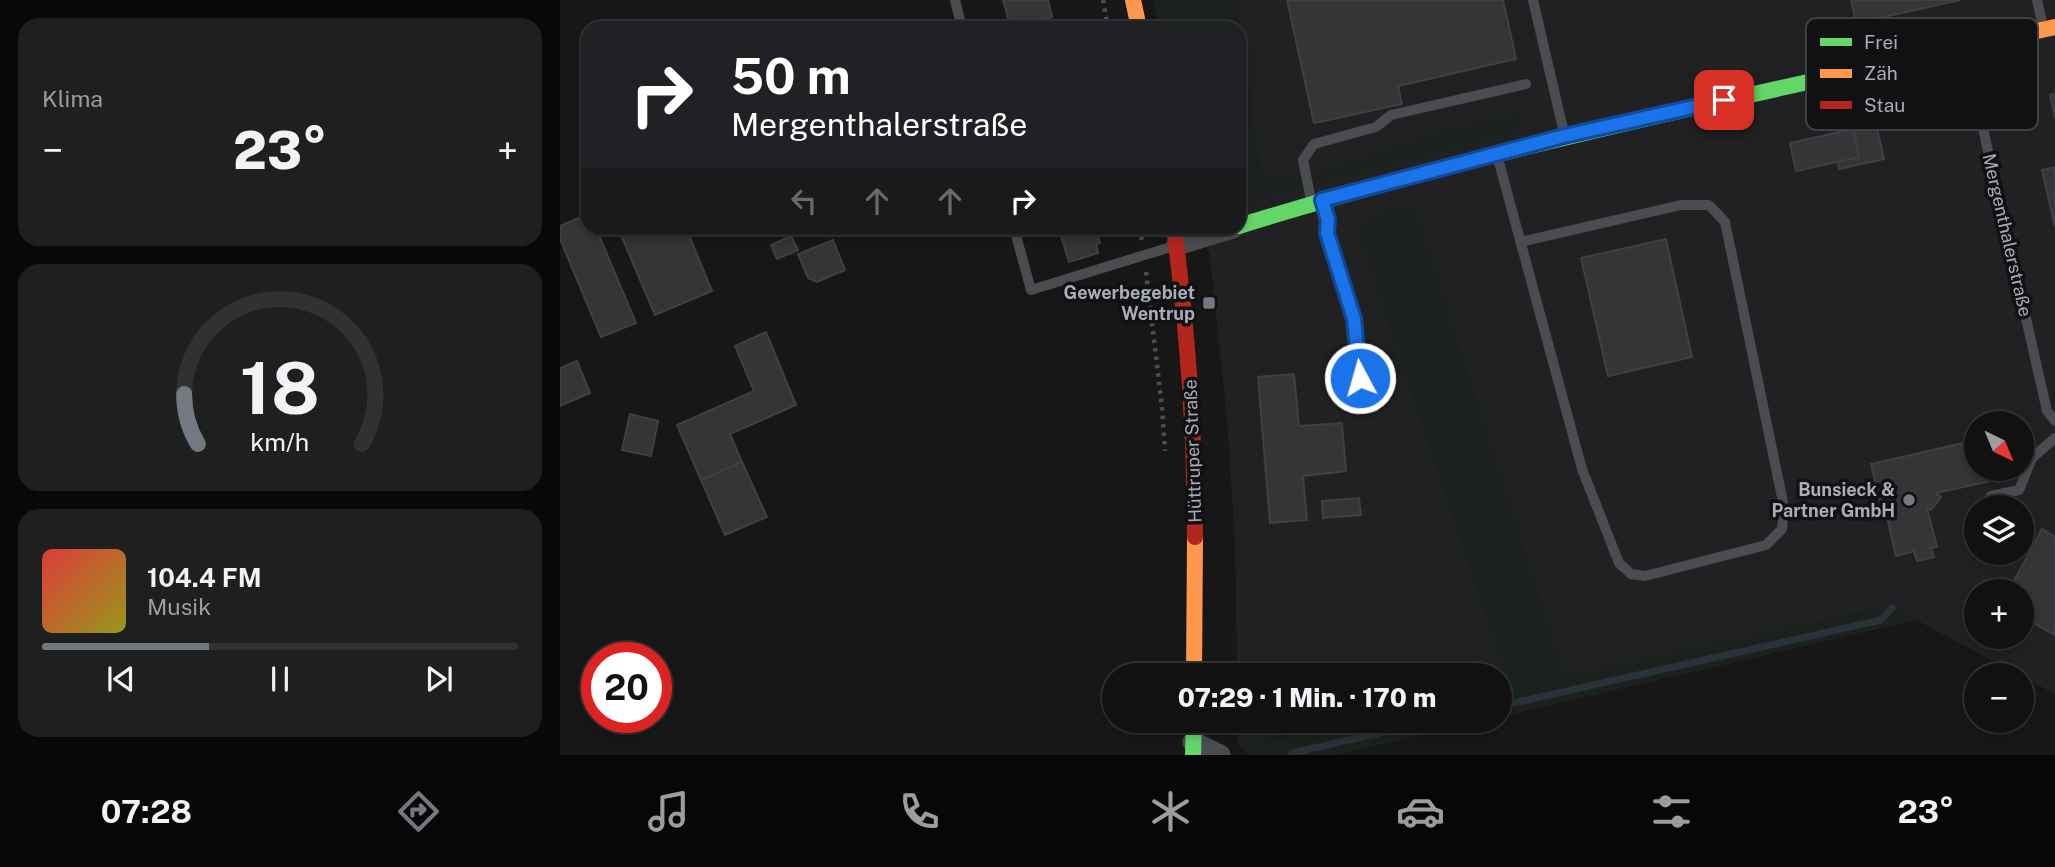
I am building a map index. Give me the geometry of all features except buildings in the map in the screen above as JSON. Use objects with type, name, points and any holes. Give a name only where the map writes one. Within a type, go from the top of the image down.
[{"type":"street","points":[[1133,0],[1138,21]]},
{"type":"street","points":[[1246,224],[1317,201],[1564,136],[1806,82]]},
{"type":"street","name":"Hüttruper Straße","points":[[1176,236],[1192,404],[1196,511],[1194,663]]},
{"type":"street","points":[[1193,739],[1220,755]]},
{"type":"lane","points":[[954,0],[960,21]]},
{"type":"lane","points":[[1533,0],[1564,136]]},
{"type":"lane","points":[[2037,0],[2049,28]]},
{"type":"lane","points":[[1360,378],[1354,319],[1327,233],[1328,220],[1317,201],[1303,160],[1314,144],[1376,127],[1391,115],[1526,84]]},
{"type":"lane","name":"Mergenthalerstraße","points":[[1983,130],[2047,411],[2055,421]]},
{"type":"lane","points":[[1497,155],[1520,242],[1583,469],[1619,563],[1631,573],[1645,576],[1766,545],[1782,529],[1784,507],[1725,222],[1709,205],[1681,205],[1520,242]]},
{"type":"lane","points":[[1016,235],[1031,290],[1144,255],[1176,236]]},
{"type":"lane","points":[[1996,495],[2019,490],[2032,458],[2055,438]]},
{"type":"path","points":[[1103,0],[1107,21]]},
{"type":"path","points":[[1141,235],[1163,407],[1166,462]]},
{"type":"shaded area","points":[[1153,0],[1236,0],[1239,21],[1158,21]]},
{"type":"shaded area","name":"Gewerbegebiet Wentrup","points":[[1166,0],[2055,0],[2055,694],[2034,683],[2034,663],[1997,663],[1971,649],[2034,649],[2034,579],[1964,579],[1964,645],[1890,606],[1512,687],[1512,663],[1237,663],[1235,540],[1227,420],[1210,256],[1203,235],[1246,235],[1246,21],[1221,21]]},
{"type":"shaded area","points":[[1246,68],[1262,176],[1279,179],[1321,172],[1439,131],[1527,113],[1514,131],[1246,200]]},
{"type":"shaded area","points":[[1413,203],[1565,675],[1890,606],[1916,620],[1512,714],[1512,663],[1501,663],[1361,239],[1364,237],[1359,222]]},
{"type":"shaded area","points":[[1238,733],[1295,733],[1238,745]]},
{"type":"shaded area","points":[[1295,733],[1431,733],[1336,755],[1249,755],[1238,745]]},
{"type":"waterway","points":[[1512,703],[1881,620],[1892,608]]},
{"type":"waterway","points":[[1292,753],[1380,733]]},
{"type":"traffic: fast","points":[[1246,224],[1454,165],[1806,83]]},
{"type":"traffic: fast","points":[[1193,755],[1194,733]]},
{"type":"traffic: slow","points":[[1133,0],[1138,21]]},
{"type":"traffic: slow","points":[[2038,31],[2055,27]]},
{"type":"traffic: slow","points":[[1194,663],[1195,537]]},
{"type":"traffic: jam","points":[[1175,235],[1190,382],[1195,537]]},
{"type":"place","name":"Gewerbegebiet Wentrup","points":[[1209,303]]},
{"type":"place","name":"Bunsieck & Partner GmbH","points":[[1909,500]]},
{"type":"route","points":[[1360,378],[1354,319],[1327,233],[1328,220],[1322,200],[1564,136],[1724,100]]}]
